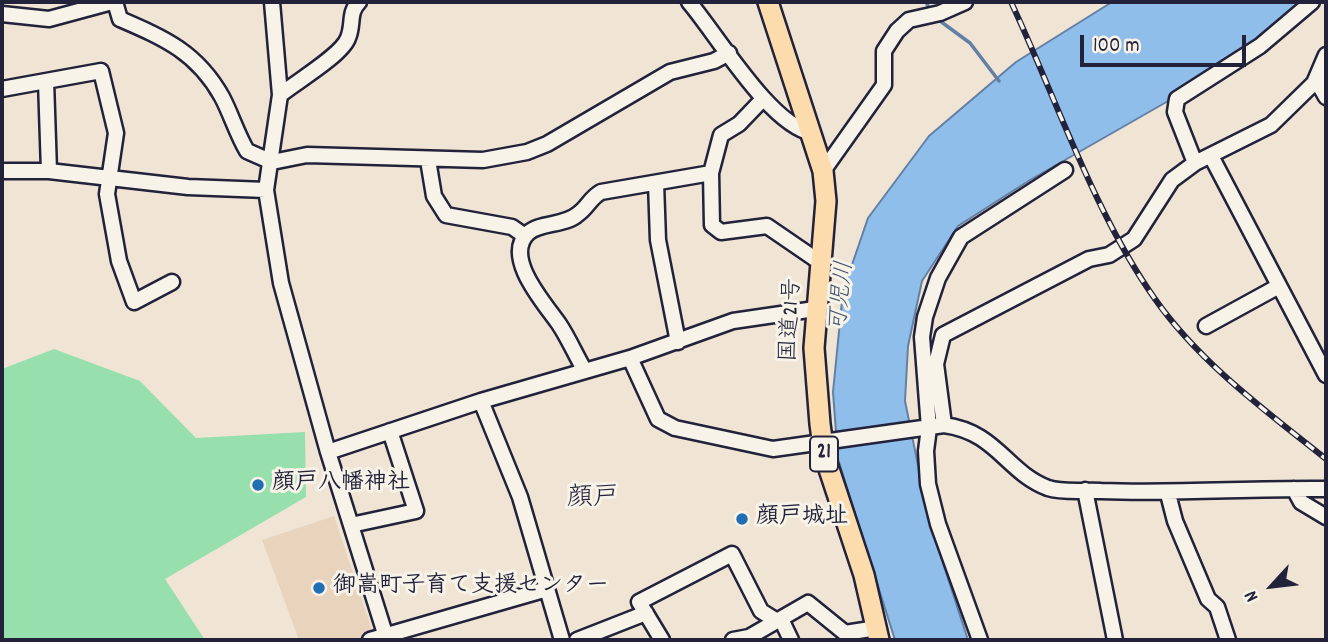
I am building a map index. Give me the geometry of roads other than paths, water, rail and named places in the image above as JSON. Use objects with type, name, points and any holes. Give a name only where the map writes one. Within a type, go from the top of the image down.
[{"type":"highway","name":"国道21号","points":[[768,2],[823,171],[826,201],[815,309],[815,384],[827,441],[878,634]]},
{"type":"street","points":[[2,14],[49,19],[114,2],[120,19],[173,42],[191,56],[222,97],[247,151],[272,162],[307,155],[483,160],[527,152],[548,144],[670,72],[714,61],[729,53]]},
{"type":"street","points":[[272,2],[280,95],[266,190],[281,283],[328,452],[386,638]]},
{"type":"street","points":[[280,95],[340,48],[348,38],[352,9],[359,2]]},
{"type":"street","points":[[689,2],[764,99],[799,131],[812,134]]},
{"type":"street","points":[[823,171],[884,85],[884,51],[897,31],[909,20],[940,13],[965,2]]},
{"type":"street","points":[[1195,163],[1175,111],[1177,99],[1260,46],[1312,2]]},
{"type":"street","points":[[1326,55],[1320,80],[1326,97]]},
{"type":"street","points":[[2,89],[102,71],[116,133],[107,194],[119,261],[134,302],[172,282]]},
{"type":"street","points":[[980,640],[938,524],[928,484],[926,451],[937,426],[936,363],[943,335],[1089,259],[1109,255],[1134,239],[1172,180],[1195,163],[1271,125],[1320,80]]},
{"type":"street","points":[[46,81],[49,171]]},
{"type":"street","points":[[764,99],[739,124],[721,135],[711,173],[712,225],[720,233],[767,226],[821,257]]},
{"type":"street","points":[[1211,156],[1326,375]]},
{"type":"street","points":[[428,160],[434,196],[446,215],[512,227],[525,236]]},
{"type":"street","points":[[937,426],[922,337],[929,302],[952,250],[970,229],[1065,170]]},
{"type":"street","points":[[2,171],[49,171],[188,187],[266,190]]},
{"type":"street","points":[[585,371],[559,324],[537,297],[526,277],[521,245],[525,236],[532,230],[551,226],[579,214],[589,198],[601,192],[711,173]]},
{"type":"street","points":[[656,183],[658,240],[678,342]]},
{"type":"street","points":[[1206,326],[1279,286]]},
{"type":"street","points":[[328,452],[481,401],[630,358],[733,321],[815,309]]},
{"type":"street","points":[[630,358],[659,419],[675,428],[773,449],[937,426],[967,428],[995,446],[1030,478],[1050,489],[1168,494],[1326,489]]},
{"type":"street","points":[[481,401],[520,497],[562,640]]},
{"type":"street","points":[[351,525],[416,511],[390,431]]},
{"type":"street","points":[[1294,489],[1301,502],[1326,517]]},
{"type":"street","points":[[1086,490],[1115,640]]},
{"type":"street","points":[[1168,494],[1175,521],[1208,599],[1217,607],[1228,640]]},
{"type":"street","points":[[662,640],[639,602],[732,554],[761,611],[779,620],[791,640]]},
{"type":"street","points":[[370,640],[386,638],[547,589]]},
{"type":"street","points":[[733,640],[749,637],[808,603],[845,633],[878,634]]},
{"type":"street","points":[[577,640],[646,613]]},
{"type":"water","name":"可児川","points":[[1112,2],[1301,2],[1272,30],[1177,96],[1030,180],[958,226],[922,281],[908,346],[905,401],[929,520],[968,640],[895,640],[838,459],[833,392],[843,291],[868,218],[929,136],[1016,62]]},
{"type":"waterway","points":[[926,2],[931,12]]},
{"type":"waterway","points":[[936,18],[970,43],[999,81]]},
{"type":"railway","points":[[1011,2],[1094,193],[1133,265],[1155,299],[1213,365],[1326,459]]},
{"type":"place","name":"顔戸八幡神社","points":[[258,485]]},
{"type":"place","name":"顔戸城址","points":[[742,519]]},
{"type":"place","name":"御嵩町子育て支援センター","points":[[319,588]]},
{"type":"district","name":"顔戸","points":[[593,500]]}]
